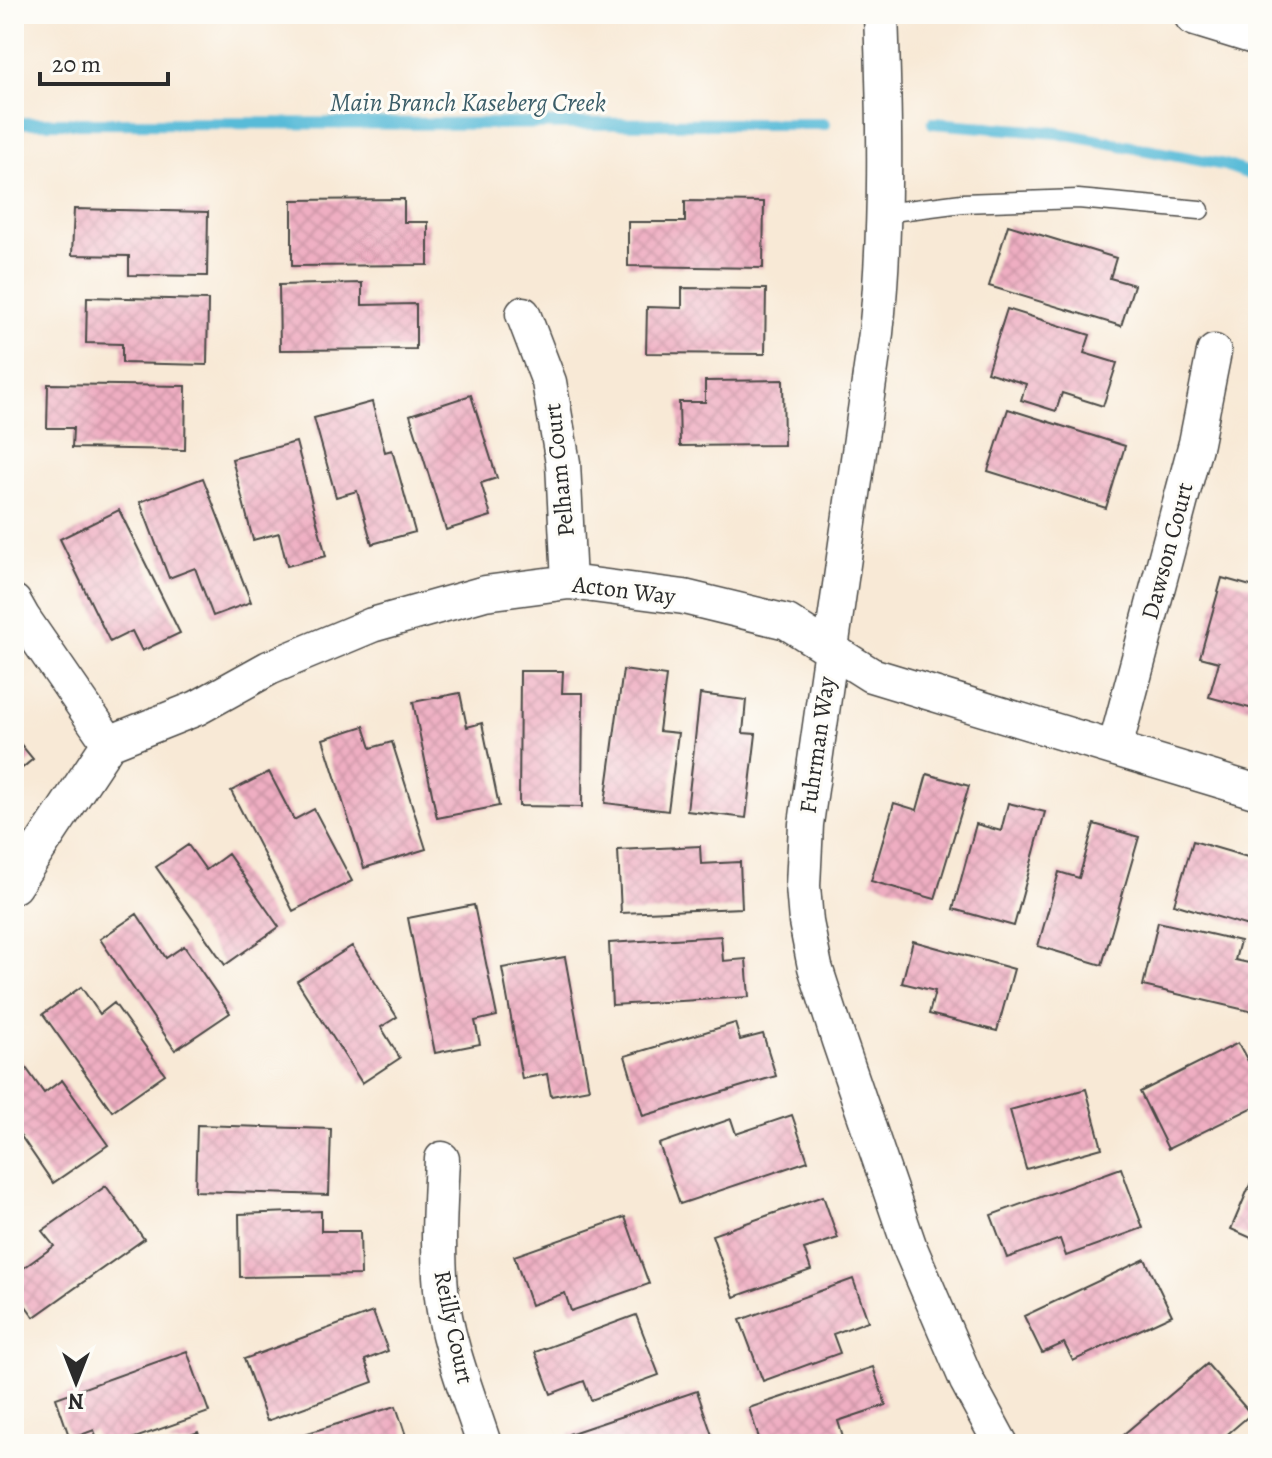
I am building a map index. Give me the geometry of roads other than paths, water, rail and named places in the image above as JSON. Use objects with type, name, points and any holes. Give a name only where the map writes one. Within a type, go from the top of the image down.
[{"type":"street","name":"Fuhrman Way","points":[[881,14],[882,279],[805,840],[803,886],[806,922],[815,967],[910,1248],[967,1381],[1001,1444]]},
{"type":"street","points":[[1196,14],[1258,33]]},
{"type":"street","name":"Pelham Court","points":[[523,314],[549,382],[563,463],[569,582]]},
{"type":"street","name":"Dawson Court","points":[[1115,748],[1196,443],[1214,352]]},
{"type":"street","name":"Acton Way","points":[[109,743],[197,708],[269,668],[372,625],[485,593],[569,582],[684,597],[787,622],[871,675],[1258,792]]},
{"type":"street","points":[[14,602],[109,743],[14,886]]},
{"type":"street","name":"Reilly Court","points":[[442,1159],[441,1291],[450,1334],[484,1444]]},
{"type":"lane","points":[[884,213],[962,203],[1078,199],[1200,210]]},
{"type":"waterway","name":"Main Branch Kaseberg Creek","points":[[14,123],[825,124]]},
{"type":"waterway","name":"Main Branch Kaseberg Creek","points":[[933,123],[1058,133],[1225,165],[1258,177]]}]
